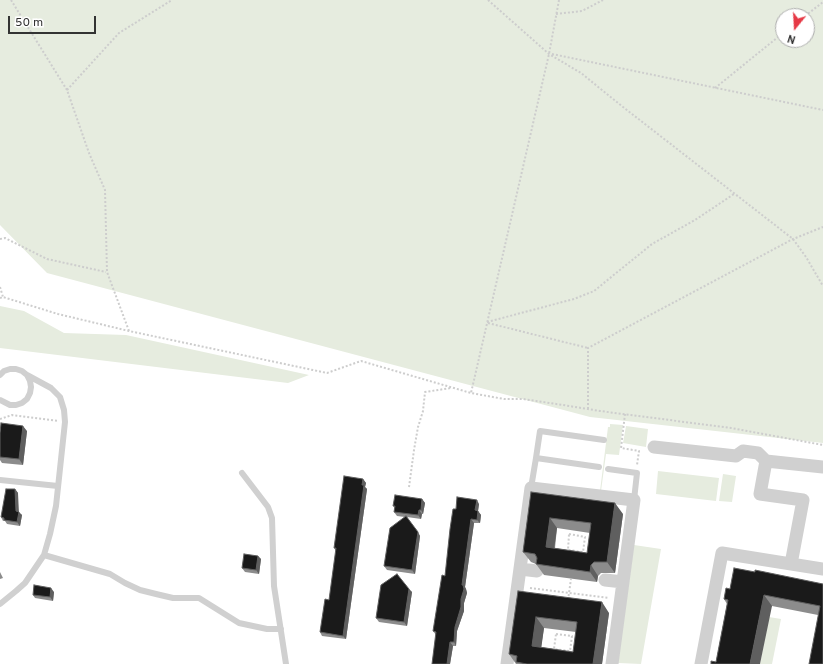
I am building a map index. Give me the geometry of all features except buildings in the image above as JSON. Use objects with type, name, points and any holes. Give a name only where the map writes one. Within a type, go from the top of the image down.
[{"type":"street","points":[[654,447],[736,456],[743,451],[758,453],[766,461],[823,467]]},
{"type":"street","points":[[766,461],[760,494],[803,500],[791,564]]},
{"type":"street","points":[[507,664],[530,488],[634,500],[612,664]]},
{"type":"street","points":[[701,664],[722,553],[823,569]]},
{"type":"street","points":[[520,569],[538,571]]},
{"type":"street","points":[[606,580],[623,582]]},
{"type":"lane","points":[[0,368],[22,371],[52,388],[60,397],[64,410],[65,422],[56,506],[44,555],[25,582],[0,604]]},
{"type":"lane","points":[[0,375],[4,371],[10,369]]},
{"type":"lane","points":[[0,400],[10,405],[16,405],[27,399],[31,387],[27,375]]},
{"type":"lane","points":[[530,488],[540,431],[604,440]]},
{"type":"lane","points":[[536,458],[599,467]]},
{"type":"lane","points":[[608,469],[637,472],[634,500]]},
{"type":"lane","points":[[242,473],[268,507],[272,518],[274,586],[286,664]]},
{"type":"lane","points":[[0,480],[58,486]]},
{"type":"lane","points":[[44,555],[110,574],[140,590],[173,598],[199,598],[239,623],[267,629],[281,629]]},
{"type":"path","points":[[10,0],[67,90],[89,153],[105,190],[107,272],[129,331]]},
{"type":"path","points":[[67,90],[119,33],[172,0]]},
{"type":"path","points":[[488,0],[549,54],[581,73],[793,239],[823,286]]},
{"type":"path","points":[[471,393],[486,322],[549,54],[559,0]]},
{"type":"path","points":[[556,14],[582,11],[603,0]]},
{"type":"path","points":[[815,8],[823,2]]},
{"type":"path","points":[[715,88],[775,39]]},
{"type":"path","points":[[549,54],[823,110]]},
{"type":"path","points":[[486,322],[574,299],[594,291],[652,244],[695,220],[734,194]]},
{"type":"path","points":[[486,322],[588,348],[793,239],[823,227]]},
{"type":"path","points":[[0,239],[5,238],[47,259],[107,272]]},
{"type":"path","points":[[0,287],[1,297],[58,314],[150,336],[327,373],[361,361],[471,393],[504,399],[523,399],[755,431],[823,445]]},
{"type":"path","points":[[588,348],[588,409]]},
{"type":"path","points":[[409,487],[414,450],[418,427],[423,411],[425,392],[453,388]]},
{"type":"path","points":[[626,414],[621,448],[639,451],[637,472]]},
{"type":"path","points":[[0,419],[12,415],[65,422]]},
{"type":"path","points":[[577,536],[578,531]]},
{"type":"path","points":[[570,534],[585,537],[583,552],[575,550],[568,550],[570,534]]},
{"type":"path","points":[[574,555],[575,550]]},
{"type":"path","points":[[568,600],[571,579]]},
{"type":"path","points":[[517,586],[620,599]]},
{"type":"path","points":[[563,635],[564,630]]},
{"type":"path","points":[[556,634],[572,636],[570,651],[562,650],[554,649],[556,634]]},
{"type":"path","points":[[562,650],[562,655]]},
{"type":"shaded area","points":[[0,0],[823,0],[823,443],[590,417],[47,273],[0,225]]},
{"type":"shaded area","points":[[0,306],[24,311],[64,333],[126,335],[309,375],[288,383],[0,348]]},
{"type":"shaded area","points":[[610,424],[623,425],[619,455],[606,454],[600,491],[608,427],[610,427]]},
{"type":"shaded area","points":[[626,426],[648,429],[646,447],[623,443]]},
{"type":"shaded area","points":[[658,471],[719,478],[716,501],[656,494]]},
{"type":"shaded area","points":[[723,474],[736,476],[732,502],[719,501]]},
{"type":"shaded area","points":[[634,545],[661,549],[641,664],[618,663]]},
{"type":"shaded area","points":[[769,617],[781,619],[772,664],[760,664]]}]
